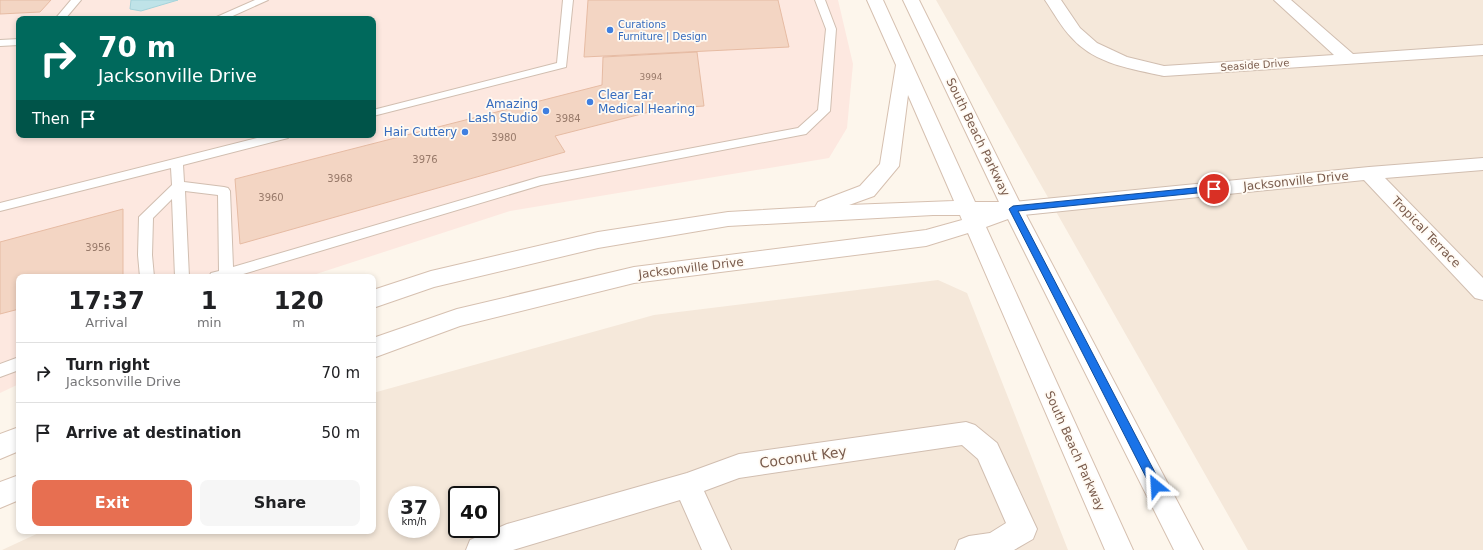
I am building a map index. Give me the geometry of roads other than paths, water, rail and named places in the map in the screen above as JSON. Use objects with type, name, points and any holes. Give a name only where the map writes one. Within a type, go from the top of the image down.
[{"type":"street","name":"South Beach Parkway","points":[[875,0],[1119,550]]},
{"type":"street","name":"South Beach Parkway","points":[[911,0],[1013,209],[1189,550]]},
{"type":"street","name":"Seaside Drive","points":[[1053,0],[1082,39],[1094,49],[1115,59],[1164,71],[1483,50]]},
{"type":"street","points":[[1282,0],[1349,59]]},
{"type":"street","points":[[800,215],[840,203],[867,191],[889,166],[904,65]]},
{"type":"street","name":"Jacksonville Drive","points":[[376,347],[457,318],[634,275],[926,238],[970,216],[1013,209],[1369,173],[1483,164]]},
{"type":"street","name":"Tropical Terrace","points":[[1369,173],[1483,292]]},
{"type":"street","name":"Jacksonville Drive","points":[[376,298],[431,279],[598,240],[728,219],[933,208],[970,216]]},
{"type":"street","name":"Coconut Key","points":[[480,550],[507,538],[687,485],[739,466],[966,433],[988,452],[1023,529],[994,546],[968,550]]},
{"type":"street","points":[[0,447],[16,439]]},
{"type":"street","points":[[687,485],[717,550]]},
{"type":"street","points":[[0,495],[16,488]]},
{"type":"lane","points":[[63,16],[76,0]]},
{"type":"lane","points":[[224,16],[263,0]]},
{"type":"lane","points":[[376,111],[562,65],[568,0]]},
{"type":"lane","points":[[224,274],[540,181],[802,130],[824,111],[831,30],[820,0]]},
{"type":"lane","points":[[0,43],[16,42]]},
{"type":"lane","points":[[0,207],[272,138]]},
{"type":"lane","points":[[177,162],[182,274]]},
{"type":"lane","points":[[178,186],[224,191],[221,274]]},
{"type":"lane","points":[[147,274],[145,255],[146,217],[178,186]]},
{"type":"lane","points":[[0,371],[16,363]]},
{"type":"water","points":[[131,0],[178,0],[141,11],[130,9]]},
{"type":"place","name":"Curations Furniture | Design","points":[[610,30]]},
{"type":"place","name":"Clear Ear Medical Hearing","points":[[590,102]]},
{"type":"place","name":"Amazing Lash Studio","points":[[546,111]]},
{"type":"place","name":"Hair Cuttery","points":[[465,132]]}]
